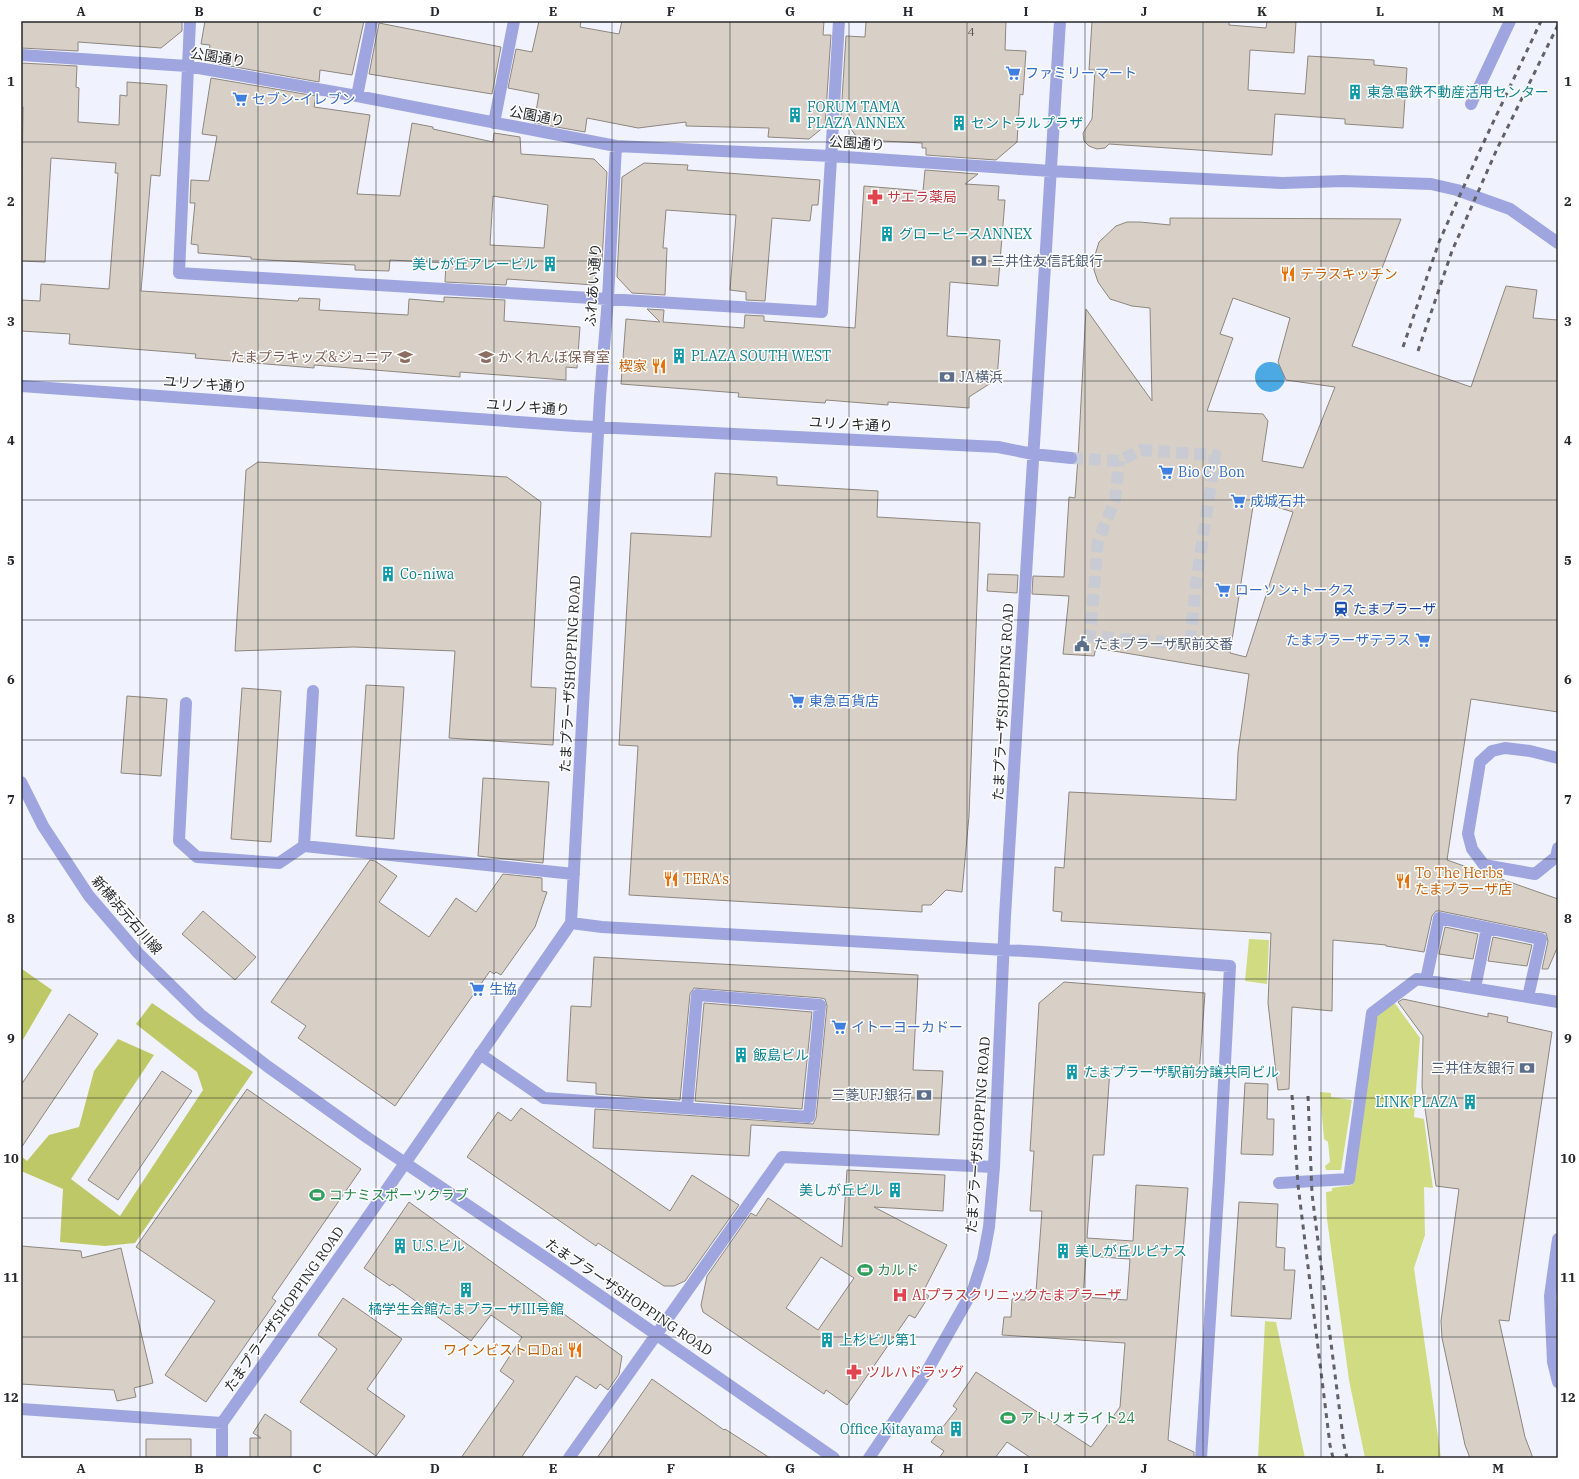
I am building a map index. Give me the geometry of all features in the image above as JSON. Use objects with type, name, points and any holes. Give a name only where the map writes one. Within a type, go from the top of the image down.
[{"type":"street","points":[[190,21],[179,274],[608,298],[822,312],[839,21]]},
{"type":"street","points":[[357,96],[372,21]]},
{"type":"street","points":[[494,123],[514,21]]},
{"type":"street","name":"たまプラーザSHOPPING ROAD","points":[[869,1458],[923,1378],[973,1290],[983,1260],[989,1227],[994,1167],[1004,951],[1033,454],[1060,21]]},
{"type":"street","points":[[1471,104],[1510,21]]},
{"type":"street","name":"公園通り","points":[[21,55],[187,66],[357,96],[616,146],[831,156],[1051,171],[1282,183],[1344,181],[1431,184],[1457,190],[1510,209],[1558,243]]},
{"type":"street","name":"ふれあい通り","points":[[599,426],[608,298],[616,146]]},
{"type":"street","name":"ユリノキ通り","points":[[21,386],[599,426],[998,447],[1033,454],[1071,458]]},
{"type":"street","name":"たまプラーザSHOPPING ROAD","points":[[222,1423],[367,1218],[572,923],[599,426]]},
{"type":"street","points":[[304,846],[313,691]]},
{"type":"street","points":[[186,704],[179,841],[197,857],[279,863],[304,846],[574,874]]},
{"type":"street","points":[[1558,758],[1530,751],[1505,748],[1492,752],[1480,762],[1468,834],[1472,849],[1484,865],[1535,874],[1556,857],[1558,848]]},
{"type":"street","name":"新横浜元石川線","points":[[21,782],[43,826],[89,896],[138,953],[202,1015]]},
{"type":"street","points":[[1426,980],[1439,918],[1541,939],[1528,997]]},
{"type":"street","points":[[572,923],[602,927],[1230,966],[1201,1458]]},
{"type":"street","points":[[1475,988],[1487,928]]},
{"type":"street","points":[[1279,1182],[1349,1179],[1372,1014],[1417,979],[1558,1002]]},
{"type":"street","points":[[480,1054],[544,1098],[809,1117],[820,1005],[697,995],[687,1108]]},
{"type":"street","name":"たまプラーザSHOPPING ROAD","points":[[202,1015],[267,1066],[368,1138],[656,1334],[834,1458]]},
{"type":"street","points":[[569,1458],[782,1157],[994,1167]]},
{"type":"street","points":[[1558,1239],[1550,1296],[1553,1362],[1558,1382]]},
{"type":"street","points":[[21,1409],[222,1423],[222,1458]]},
{"type":"green space","points":[[1249,939],[1269,940],[1267,984],[1245,981]]},
{"type":"green space","points":[[22,969],[52,990],[21,1043],[21,971]]},
{"type":"green space","points":[[1394,1002],[1420,1038],[1414,1117],[1424,1119],[1433,1188],[1424,1187],[1425,1235],[1414,1268],[1441,1458],[1365,1458],[1349,1380],[1327,1219],[1326,1192],[1332,1191],[1332,1188],[1352,1185],[1376,1016]]},
{"type":"green space","points":[[152,1003],[253,1072],[135,1243],[105,1246],[60,1242],[63,1189],[21,1171],[21,1156],[27,1161],[49,1135],[79,1127],[94,1071],[118,1039],[154,1055],[71,1179],[120,1216],[203,1090],[197,1072],[136,1024]]},
{"type":"green space","points":[[1320,1092],[1331,1093],[1331,1097],[1352,1100],[1341,1170],[1326,1170],[1325,1166],[1330,1162],[1328,1142],[1324,1139]]},
{"type":"green space","points":[[1265,1321],[1276,1322],[1305,1458],[1258,1458]]},
{"type":"water","points":[[1270,362],[1281,366],[1285,377],[1281,388],[1270,392],[1259,388],[1255,377],[1259,366]]},
{"type":"building","points":[[21,21],[182,21],[182,31],[161,48],[78,42],[78,51],[21,48]]},
{"type":"building","points":[[205,21],[364,21],[352,75],[320,70],[319,82],[213,63],[215,52],[209,51],[210,45],[201,44]]},
{"type":"building","points":[[539,21],[581,21],[580,27],[619,34],[622,21],[824,21],[823,35],[831,35],[825,126],[809,139],[768,137],[769,128],[686,126],[686,122],[638,128],[587,118],[585,132],[534,123],[539,94],[508,88],[516,49],[532,52]]},
{"type":"building","points":[[866,21],[1006,21],[1005,50],[1026,51],[1023,95],[1020,94],[1017,142],[996,160],[926,155],[926,148],[922,148],[922,143],[864,140],[856,136],[841,115],[846,36],[865,37]]},
{"type":"building","points":[[1092,21],[1229,21],[1229,25],[1266,28],[1267,21],[1296,21],[1294,53],[1250,50],[1248,90],[1305,94],[1308,56],[1374,60],[1374,65],[1407,68],[1403,128],[1345,124],[1345,119],[1275,114],[1272,155],[1109,144],[1105,148],[1097,149],[1089,146],[1084,141],[1083,133],[1092,119],[1095,70],[1089,70]]},
{"type":"building","points":[[379,23],[501,47],[492,94],[369,74]]},
{"type":"building","points":[[21,63],[77,66],[76,87],[79,88],[78,122],[119,125],[120,95],[127,96],[127,82],[167,85],[160,176],[151,175],[141,291],[298,301],[299,298],[320,299],[319,310],[408,315],[409,299],[444,302],[444,297],[505,300],[504,321],[580,327],[577,368],[566,367],[566,380],[460,372],[460,377],[314,365],[314,368],[195,358],[196,354],[69,344],[70,334],[21,331],[21,300],[40,301],[41,284],[109,289],[118,173],[115,173],[116,163],[51,158],[45,262],[21,261],[23,107],[21,107]]},
{"type":"building","points":[[211,78],[316,96],[314,107],[370,115],[357,194],[400,196],[412,123],[493,142],[494,133],[520,137],[521,154],[594,159],[607,172],[602,262],[596,254],[594,285],[507,279],[506,285],[445,282],[446,263],[390,260],[389,271],[355,270],[355,265],[251,259],[251,257],[198,253],[198,245],[191,244],[195,203],[190,203],[191,180],[209,181],[217,136],[202,134]],"holes":[[[493,196],[548,205],[544,248],[490,245]]]},
{"type":"building","points":[[644,163],[688,165],[687,170],[820,180],[818,205],[812,205],[810,221],[772,218],[765,301],[746,300],[746,292],[730,290],[736,215],[666,210],[663,248],[667,248],[665,295],[632,293],[617,277],[622,177]]},
{"type":"building","points":[[925,170],[978,174],[965,184],[999,186],[998,200],[1005,200],[998,286],[950,282],[947,336],[1000,340],[997,379],[969,397],[969,408],[888,402],[888,405],[826,400],[825,403],[738,397],[739,393],[621,384],[626,319],[660,322],[647,309],[664,310],[663,322],[744,328],[745,315],[764,316],[764,321],[855,328],[864,186],[923,191]]},
{"type":"building","points":[[1170,218],[1401,219],[1352,346],[1471,387],[1506,286],[1537,290],[1533,318],[1558,320],[1558,712],[1471,699],[1447,860],[1558,899],[1558,946],[1548,969],[1542,969],[1548,941],[1546,933],[1440,911],[1436,911],[1432,916],[1424,952],[1386,945],[1333,940],[1332,1011],[1292,1007],[1289,1089],[1278,1090],[1268,1003],[1271,933],[1061,921],[1062,912],[1053,911],[1055,867],[1064,868],[1069,792],[1236,800],[1238,752],[1249,674],[1096,648],[1094,656],[1063,654],[1069,596],[1032,594],[1033,576],[1064,577],[1069,497],[1075,498],[1086,309],[1152,401],[1150,308],[1132,306],[1110,299],[1098,282],[1094,270],[1095,255],[1099,242],[1116,226],[1127,222],[1170,225]],"holes":[[[1233,298],[1290,318],[1278,362],[1286,380],[1335,387],[1303,468],[1262,461],[1268,421],[1263,414],[1207,411],[1233,338],[1220,334]],[[1254,500],[1293,512],[1246,657],[1230,653]]]},
{"type":"building","name":"Co-niwa","points":[[258,462],[507,477],[541,502],[531,687],[556,688],[553,745],[449,738],[455,651],[354,647],[235,651],[246,470]]},
{"type":"building","name":"東急百貨店","points":[[715,473],[777,477],[777,485],[878,491],[877,517],[980,523],[969,816],[962,892],[946,890],[931,905],[922,905],[922,912],[629,895],[638,746],[619,745],[631,533],[711,537]]},
{"type":"building","points":[[988,574],[1018,575],[1017,593],[987,591]]},
{"type":"building","points":[[366,685],[404,687],[394,839],[356,836]]},
{"type":"building","points":[[242,688],[281,691],[271,842],[231,839]]},
{"type":"building","points":[[127,696],[167,699],[161,776],[121,773]]},
{"type":"building","points":[[483,778],[549,782],[543,863],[478,856]]},
{"type":"building","points":[[370,860],[375,861],[397,876],[379,902],[429,937],[456,898],[476,912],[503,874],[542,878],[542,891],[547,892],[535,927],[501,975],[496,972],[494,974],[490,971],[395,1106],[298,1038],[306,1026],[271,1002]]},
{"type":"building","points":[[203,911],[256,957],[235,980],[182,934]]},
{"type":"building","points":[[1445,927],[1478,934],[1473,959],[1439,954]]},
{"type":"building","points":[[1493,937],[1532,945],[1527,966],[1488,961]]},
{"type":"building","name":"飯島ビル","points":[[594,957],[918,975],[913,1070],[943,1071],[939,1135],[751,1125],[749,1156],[593,1148],[595,1109],[813,1124],[816,1118],[827,1006],[825,999],[821,998],[694,988],[690,994],[680,1100],[596,1094],[596,1083],[567,1081],[571,1006],[591,1007]]},
{"type":"building","points":[[1064,982],[1205,993],[1199,1075],[1110,1069],[1104,1155],[1093,1155],[1087,1238],[1133,1241],[1136,1185],[1188,1188],[1168,1440],[1194,1452],[1194,1458],[1031,1458],[1007,1442],[995,1458],[939,1458],[944,1451],[931,1442],[957,1409],[953,1406],[976,1372],[1091,1447],[1120,1407],[1125,1343],[1002,1335],[1004,1317],[1011,1317],[1012,1299],[1025,1300],[1026,1291],[1036,1292],[1042,1211],[1030,1211],[1034,1151],[1030,1151],[1039,1003]],"holes":[[[1086,1256],[1130,1259],[1127,1300],[1083,1297]]]},
{"type":"building","points":[[1403,999],[1488,1017],[1488,1013],[1508,1017],[1507,1022],[1552,1032],[1509,1321],[1499,1320],[1525,1437],[1533,1458],[1470,1458],[1465,1445],[1442,1338],[1441,1321],[1459,1189],[1436,1186],[1422,1087],[1423,1036],[1398,1002]]},
{"type":"building","points":[[704,1003],[812,1012],[802,1109],[695,1101]]},
{"type":"building","points":[[69,1014],[98,1034],[21,1148],[21,1085]]},
{"type":"building","points":[[162,1071],[192,1091],[118,1200],[88,1180]]},
{"type":"building","points":[[1245,1083],[1268,1084],[1267,1119],[1274,1119],[1273,1155],[1241,1154]]},
{"type":"building","points":[[247,1089],[361,1169],[272,1298],[276,1301],[206,1402],[165,1375],[215,1301],[136,1247]]},
{"type":"building","points":[[521,1108],[670,1211],[692,1175],[739,1205],[685,1281],[674,1286],[664,1286],[598,1243],[596,1246],[467,1157],[498,1112],[511,1121]]},
{"type":"building","points":[[847,1170],[945,1175],[943,1211],[874,1207],[947,1245],[923,1292],[929,1296],[915,1318],[909,1315],[847,1405],[826,1390],[824,1394],[703,1312],[701,1305],[707,1276],[751,1213],[756,1216],[768,1198],[842,1247]],"holes":[[[821,1257],[854,1278],[818,1330],[786,1308]]]},
{"type":"building","points":[[409,1202],[622,1356],[619,1374],[608,1390],[600,1384],[596,1389],[576,1376],[521,1458],[461,1458],[514,1381],[500,1371],[522,1337],[491,1315],[471,1341],[392,1284],[390,1286],[364,1268]]},
{"type":"building","points":[[1239,1202],[1278,1204],[1276,1247],[1285,1248],[1284,1270],[1295,1270],[1291,1319],[1231,1316]]},
{"type":"building","points":[[21,1246],[81,1251],[82,1258],[121,1248],[153,1383],[134,1388],[136,1397],[117,1401],[114,1390],[21,1384]]},
{"type":"building","points":[[343,1298],[402,1339],[367,1389],[405,1416],[376,1456],[300,1402],[337,1349],[318,1335]]},
{"type":"building","points":[[652,1379],[724,1430],[725,1429],[770,1458],[597,1458]]},
{"type":"building","points":[[265,1414],[291,1431],[291,1458],[250,1458],[250,1438],[261,1438],[253,1433]]},
{"type":"building","points":[[146,1439],[191,1439],[191,1458],[146,1458]]},
{"type":"tunnel","points":[[1071,458],[1119,461],[1141,450],[1215,455],[1196,584],[1190,644],[1090,636],[1098,541],[1115,500],[1119,461]]},
{"type":"railway","points":[[1403,347],[1439,242],[1481,148],[1541,21]]},
{"type":"railway","points":[[1418,351],[1452,251],[1497,149],[1558,25]]},
{"type":"railway","points":[[1292,1095],[1298,1185],[1330,1445],[1333,1458]]},
{"type":"railway","points":[[1308,1096],[1312,1194],[1344,1445],[1347,1458]]},
{"type":"place","name":"ファミリーマート","points":[[1013,73]]},
{"type":"place","name":"東急電鉄不動産活用センター","points":[[1355,92]]},
{"type":"place","name":"セブン-イレブン","points":[[240,99]]},
{"type":"place","name":"FORUM TAMA PLAZA ANNEX","points":[[795,115]]},
{"type":"place","name":"セントラルプラザ","points":[[959,123]]},
{"type":"place","name":"サエラ薬局","points":[[875,197]]},
{"type":"place","name":"グローピースANNEX","points":[[887,234]]},
{"type":"place","name":"三井住友信託銀行","points":[[979,261]]},
{"type":"place","name":"美しが丘アレービル","points":[[550,264]]},
{"type":"place","name":"テラスキッチン","points":[[1288,274]]},
{"type":"place","name":"PLAZA SOUTH WEST","points":[[679,356]]},
{"type":"place","name":"たまプラキッズ&ジュニア","points":[[405,357]]},
{"type":"place","name":"かくれんぼ保育室","points":[[486,357]]},
{"type":"place","name":"楔家","points":[[659,366]]},
{"type":"place","name":"JA横浜","points":[[947,377]]},
{"type":"place","name":"Bio C' Bon","points":[[1166,472]]},
{"type":"place","name":"成城石井","points":[[1238,501]]},
{"type":"place","name":"Co-niwa","points":[[388,574]]},
{"type":"place","name":"ローソン+トークス","points":[[1223,590]]},
{"type":"place","name":"たまプラーザ","points":[[1341,609]]},
{"type":"place","name":"たまプラーザテラス","points":[[1423,640]]},
{"type":"place","name":"たまプラーザ駅前交番","points":[[1082,644]]},
{"type":"place","name":"東急百貨店","points":[[797,701]]},
{"type":"place","name":"TERA's","points":[[671,879]]},
{"type":"place","name":"To The Herbs たまプラーザ店","points":[[1403,881]]},
{"type":"place","name":"生協","points":[[477,989]]},
{"type":"place","name":"イトーヨーカドー","points":[[839,1027]]},
{"type":"place","name":"飯島ビル","points":[[741,1055]]},
{"type":"place","name":"三井住友銀行","points":[[1527,1068]]},
{"type":"place","name":"たまプラーザ駅前分譲共同ビル","points":[[1072,1072]]},
{"type":"place","name":"三菱UFJ銀行","points":[[924,1095]]},
{"type":"place","name":"LINK PLAZA","points":[[1470,1102]]},
{"type":"place","name":"美しが丘ビル","points":[[895,1190]]},
{"type":"place","name":"コナミスポーツクラブ","points":[[317,1195]]},
{"type":"place","name":"U.S.ビル","points":[[400,1246]]},
{"type":"place","name":"美しが丘ルピナス","points":[[1063,1251]]},
{"type":"place","name":"カルド","points":[[865,1270]]},
{"type":"place","name":"橘学生会館たまプラーザIII号館","points":[[466,1290]]},
{"type":"place","name":"AIプラスクリニックたまプラーザ","points":[[900,1295]]},
{"type":"place","name":"上杉ビル第1","points":[[827,1340]]},
{"type":"place","name":"ワインビストロDai","points":[[575,1350]]},
{"type":"place","name":"ツルハドラッグ","points":[[854,1372]]},
{"type":"place","name":"アトリオライト24","points":[[1008,1418]]},
{"type":"place","name":"Office Kitayama","points":[[956,1429]]}]
